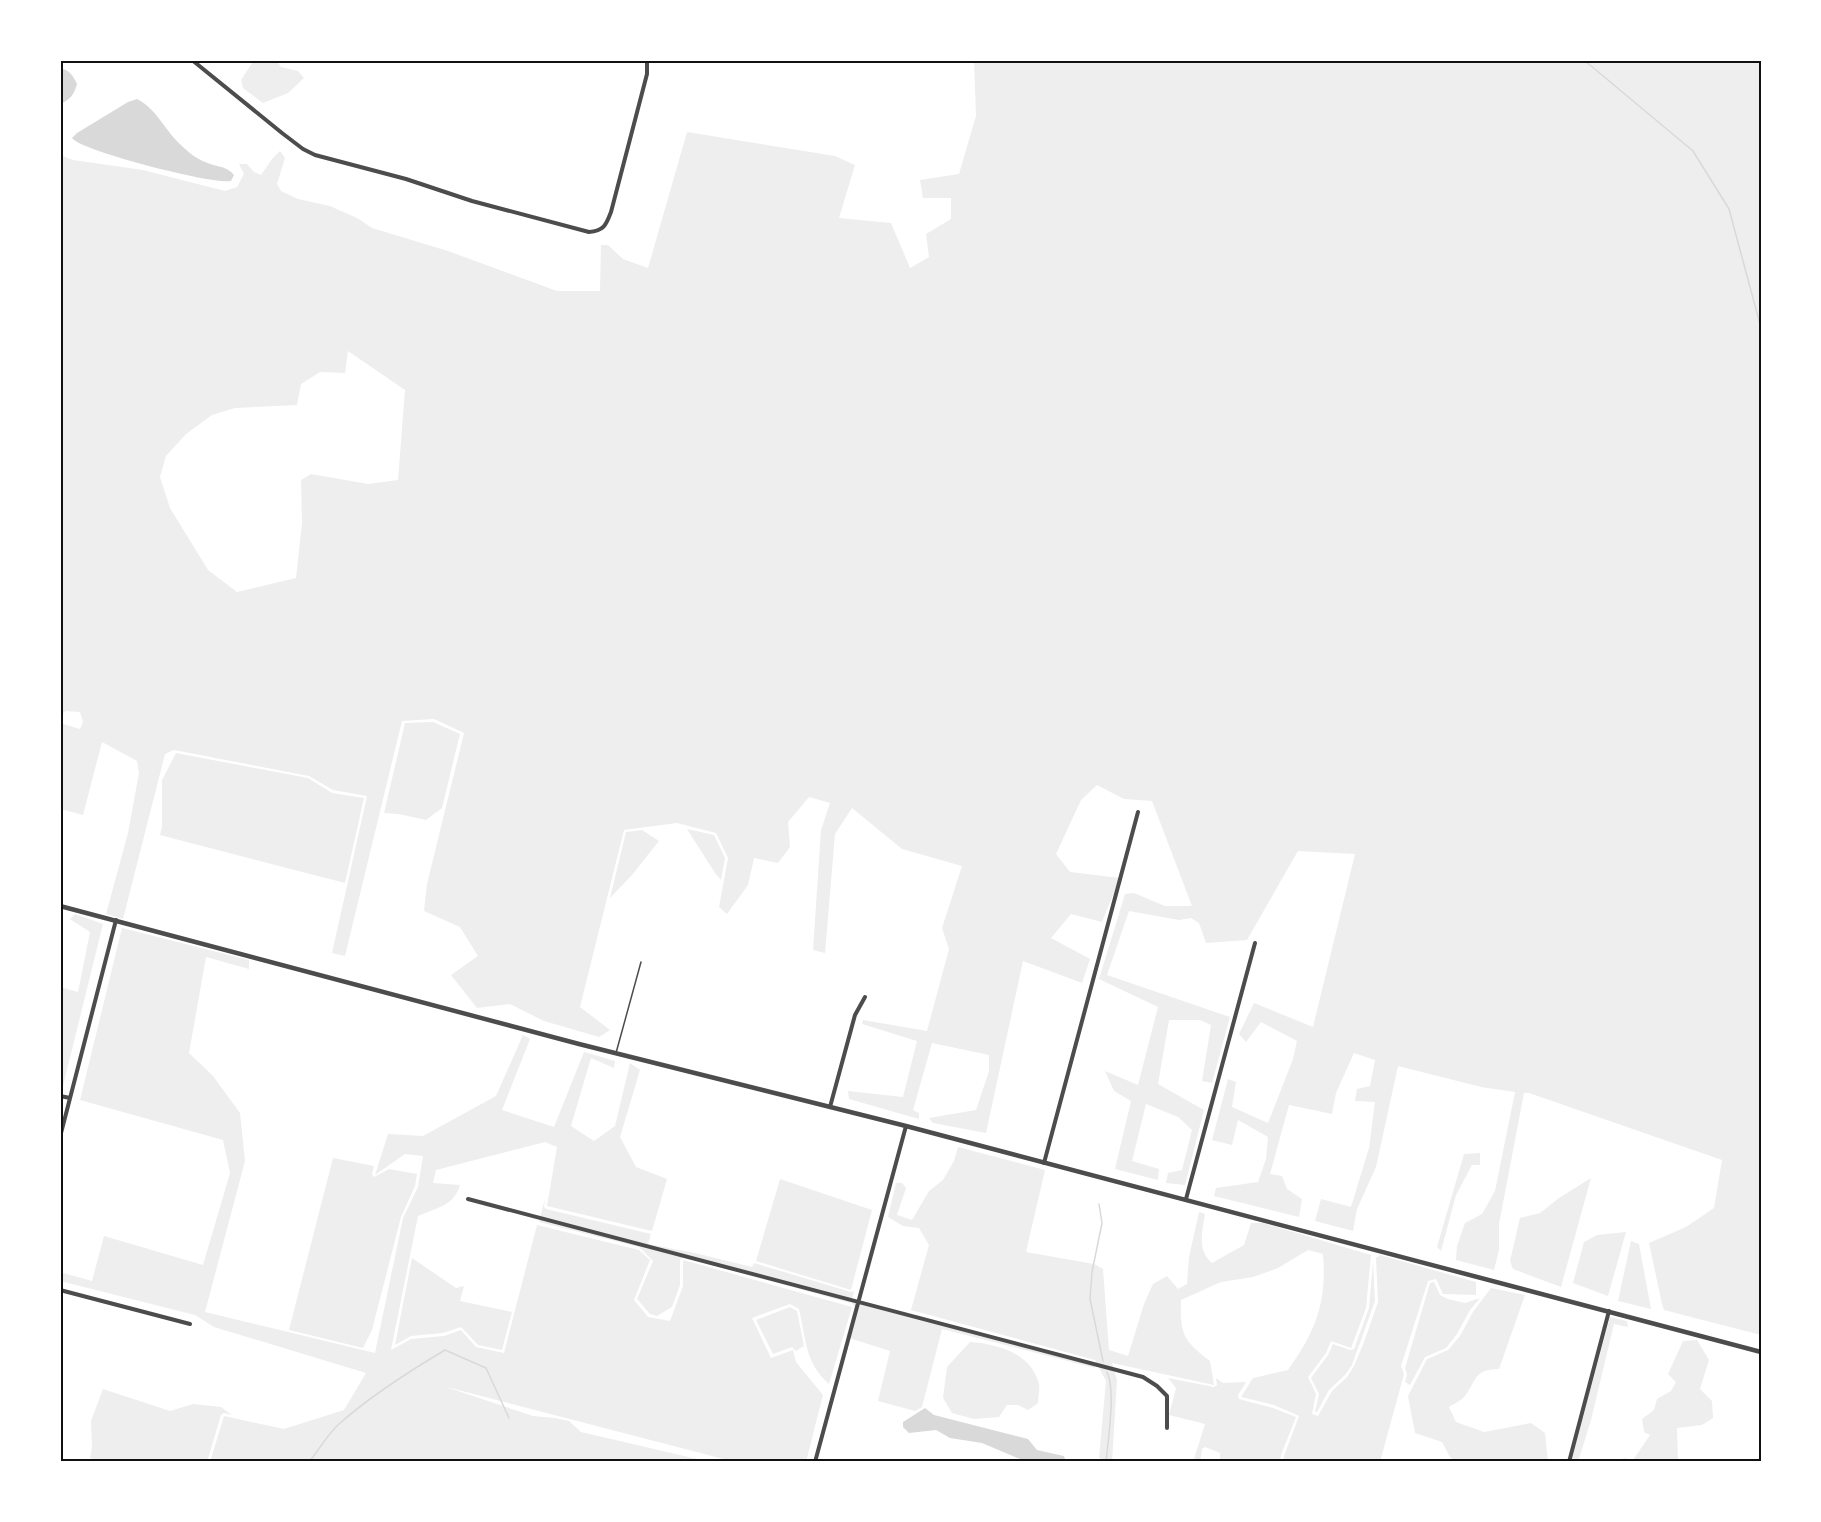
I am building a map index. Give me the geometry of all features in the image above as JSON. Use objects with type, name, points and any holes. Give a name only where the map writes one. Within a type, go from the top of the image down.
[{"type":"street","points":[[192,60],[282,133],[315,155],[406,179],[472,201],[589,232],[606,227],[647,74],[647,60]]},
{"type":"street","points":[[1044,1163],[1138,812]]},
{"type":"street","points":[[60,906],[616,1053],[1186,1199],[1761,1352]]},
{"type":"street","points":[[60,1137],[116,920]]},
{"type":"street","points":[[1186,1199],[1255,943]]},
{"type":"street","points":[[830,1107],[855,1015],[865,997]]},
{"type":"street","points":[[60,1096],[70,1098]]},
{"type":"street","points":[[815,1462],[906,1126]]},
{"type":"street","points":[[468,1199],[1143,1377],[1167,1396],[1167,1428]]},
{"type":"street","points":[[60,1290],[190,1324]]},
{"type":"street","points":[[1569,1462],[1609,1311]]},
{"type":"lane","points":[[616,1053],[641,962]]},
{"type":"shaded area","points":[[254,60],[276,60],[281,67],[298,71],[304,78],[288,93],[263,103],[243,88],[241,80]]},
{"type":"shaded area","points":[[974,60],[1761,60],[1761,1335],[1664,1310],[1662,1304],[1649,1243],[1686,1227],[1714,1208],[1722,1160],[1529,1093],[1524,1093],[1499,1224],[1499,1250],[1494,1270],[1456,1260],[1457,1246],[1465,1223],[1482,1214],[1495,1191],[1515,1092],[1481,1087],[1398,1066],[1376,1167],[1357,1209],[1353,1231],[1315,1221],[1321,1199],[1351,1207],[1369,1148],[1375,1102],[1355,1101],[1357,1089],[1370,1086],[1375,1060],[1354,1053],[1336,1093],[1332,1114],[1289,1105],[1270,1174],[1282,1176],[1287,1189],[1302,1199],[1299,1217],[1214,1196],[1216,1188],[1258,1182],[1266,1159],[1268,1137],[1238,1120],[1232,1145],[1212,1140],[1228,1079],[1236,1082],[1232,1107],[1268,1123],[1293,1059],[1297,1041],[1261,1022],[1246,1042],[1239,1034],[1254,1003],[1313,1027],[1355,854],[1298,851],[1247,940],[1206,943],[1199,923],[1191,918],[1179,920],[1129,911],[1107,975],[1230,1017],[1212,1083],[1202,1081],[1211,1025],[1200,1020],[1169,1020],[1158,1084],[1204,1110],[1185,1185],[1166,1183],[1168,1173],[1182,1170],[1192,1130],[1178,1117],[1146,1104],[1132,1161],[1159,1169],[1158,1180],[1115,1169],[1131,1101],[1114,1091],[1105,1071],[1138,1085],[1158,1007],[1099,979],[1125,894],[1134,893],[1165,906],[1192,906],[1152,801],[1124,799],[1097,785],[1081,800],[1056,854],[1070,872],[1120,878],[1102,922],[1071,914],[1051,938],[1090,959],[1082,983],[1023,961],[986,1133],[933,1123],[929,1118],[976,1110],[989,1071],[989,1055],[932,1043],[913,1110],[919,1113],[919,1119],[849,1099],[848,1091],[903,1097],[917,1041],[862,1024],[863,1020],[927,1031],[949,949],[942,928],[962,866],[902,849],[852,808],[835,834],[825,953],[813,950],[821,830],[830,803],[809,797],[788,822],[790,847],[778,863],[754,858],[748,885],[727,914],[719,907],[728,858],[716,833],[677,823],[624,830],[580,1007],[610,1030],[599,1037],[544,1021],[510,1004],[477,1008],[451,975],[478,956],[460,927],[424,911],[427,884],[464,733],[434,719],[402,721],[345,956],[332,953],[367,796],[333,790],[309,776],[174,750],[165,754],[123,919],[106,914],[128,833],[139,773],[137,761],[102,742],[83,815],[60,809],[60,723],[80,729],[83,722],[80,712],[66,711],[60,715],[60,155],[73,160],[143,170],[225,191],[237,187],[244,174],[239,164],[247,164],[254,172],[261,175],[280,151],[285,158],[277,184],[281,191],[298,199],[330,206],[359,219],[372,228],[448,251],[557,291],[600,291],[601,245],[608,245],[623,259],[648,268],[687,132],[835,156],[855,165],[839,218],[891,223],[910,268],[929,257],[926,234],[951,219],[951,198],[923,198],[920,180],[959,174],[976,116]],"holes":[[[348,351],[405,390],[398,480],[368,484],[311,474],[301,480],[302,523],[296,578],[237,592],[208,570],[170,508],[160,477],[166,456],[186,434],[212,415],[235,408],[297,405],[301,384],[320,372],[345,373]]]},
{"type":"shaded area","points":[[60,68],[69,72],[77,84],[71,97],[60,104]]},
{"type":"shaded area","points":[[137,99],[156,114],[176,140],[190,153],[202,161],[231,172],[234,175],[231,181],[200,178],[148,166],[98,151],[72,138],[128,102]]},
{"type":"shaded area","points":[[433,722],[460,734],[442,808],[426,820],[384,813],[405,723]]},
{"type":"shaded area","points":[[176,753],[308,778],[332,793],[364,798],[345,883],[160,835],[162,780]]},
{"type":"shaded area","points":[[687,829],[714,835],[725,858],[721,880],[715,873]]},
{"type":"shaded area","points":[[642,830],[659,841],[610,898],[626,832]]},
{"type":"shaded area","points":[[75,914],[103,924],[62,1090],[60,1090],[60,987],[78,992],[90,932],[70,919]]},
{"type":"shaded area","points":[[122,928],[249,960],[249,969],[206,957],[189,1053],[213,1076],[240,1113],[245,1161],[205,1312],[375,1353],[403,1218],[418,1187],[423,1156],[405,1154],[375,1175],[388,1134],[423,1136],[496,1096],[523,1035],[530,1039],[502,1110],[554,1127],[584,1052],[615,1061],[614,1068],[591,1058],[571,1126],[594,1141],[615,1126],[630,1063],[640,1070],[620,1137],[636,1167],[667,1179],[652,1231],[547,1206],[557,1147],[545,1142],[436,1170],[433,1183],[460,1185],[449,1202],[418,1216],[391,1350],[411,1339],[444,1336],[461,1330],[476,1347],[504,1353],[537,1225],[639,1250],[650,1260],[634,1300],[648,1317],[670,1321],[683,1286],[683,1260],[852,1307],[829,1384],[815,1368],[811,1359],[799,1309],[790,1304],[752,1318],[771,1358],[793,1350],[796,1362],[823,1395],[806,1462],[735,1462],[443,1386],[533,1416],[569,1421],[581,1432],[710,1462],[210,1462],[224,1416],[284,1429],[344,1410],[366,1373],[214,1327],[195,1315],[60,1281],[60,1272],[92,1281],[104,1236],[203,1265],[230,1173],[223,1140],[80,1100]]},
{"type":"shaded area","points":[[958,1147],[1045,1170],[1026,1252],[1094,1264],[1103,1269],[1109,1350],[1128,1356],[1144,1304],[1153,1284],[1167,1276],[1178,1289],[1187,1284],[1189,1257],[1199,1212],[1205,1214],[1202,1247],[1212,1263],[1244,1245],[1251,1223],[1263,1223],[1371,1255],[1366,1308],[1351,1348],[1331,1341],[1326,1353],[1308,1377],[1316,1394],[1312,1414],[1318,1416],[1332,1391],[1347,1377],[1354,1366],[1364,1342],[1378,1302],[1376,1258],[1380,1255],[1476,1282],[1476,1295],[1443,1294],[1436,1279],[1428,1281],[1401,1366],[1404,1374],[1380,1462],[1283,1462],[1299,1416],[1274,1405],[1241,1397],[1253,1378],[1288,1370],[1298,1356],[1318,1315],[1323,1287],[1323,1254],[1308,1250],[1278,1268],[1253,1277],[1221,1282],[1181,1300],[1181,1321],[1185,1335],[1194,1347],[1210,1361],[1214,1385],[1112,1363],[1117,1380],[1112,1462],[1099,1458],[1106,1381],[1095,1360],[911,1310],[929,1245],[919,1228],[903,1226],[888,1217],[896,1183],[902,1183],[906,1188],[897,1215],[912,1220],[929,1191],[943,1180],[954,1161]]},
{"type":"shaded area","points":[[1480,1153],[1480,1165],[1472,1165],[1456,1195],[1441,1251],[1437,1247],[1464,1154]]},
{"type":"shaded area","points":[[333,1158],[374,1166],[372,1174],[374,1177],[389,1169],[417,1174],[415,1186],[401,1217],[372,1330],[363,1348],[289,1330]]},
{"type":"shaded area","points":[[1591,1178],[1561,1287],[1513,1269],[1510,1261],[1520,1218],[1540,1213]]},
{"type":"shaded area","points":[[780,1179],[872,1210],[851,1290],[756,1261]]},
{"type":"shaded area","points":[[545,1199],[546,1209],[651,1234],[648,1244],[752,1267],[754,1263],[854,1291],[852,1300],[1093,1363],[1095,1368],[942,1329],[922,1407],[915,1411],[878,1401],[890,1351],[846,1337],[855,1307],[851,1302],[683,1257],[680,1260],[680,1285],[672,1307],[657,1316],[650,1314],[637,1299],[653,1261],[639,1247],[539,1222]]},
{"type":"shaded area","points":[[1626,1232],[1608,1296],[1573,1283],[1584,1242],[1597,1235]]},
{"type":"shaded area","points":[[1631,1241],[1639,1244],[1651,1309],[1618,1301]]},
{"type":"shaded area","points":[[412,1258],[456,1288],[464,1286],[460,1301],[512,1312],[502,1350],[478,1345],[461,1327],[443,1333],[411,1336],[395,1345]]},
{"type":"shaded area","points":[[1373,1262],[1375,1301],[1352,1365],[1329,1390],[1315,1412],[1319,1394],[1311,1378],[1333,1344],[1350,1350],[1354,1349],[1369,1308]]},
{"type":"shaded area","points":[[1434,1282],[1440,1295],[1448,1299],[1465,1303],[1480,1298],[1446,1348],[1425,1357],[1410,1385],[1405,1382],[1407,1375],[1405,1368],[1430,1283]]},
{"type":"shaded area","points":[[1491,1288],[1525,1295],[1499,1369],[1479,1375],[1462,1399],[1449,1407],[1456,1422],[1484,1432],[1531,1423],[1545,1433],[1548,1462],[1457,1462],[1450,1457],[1442,1442],[1415,1433],[1408,1396],[1427,1359],[1448,1350],[1460,1336],[1473,1312]]},
{"type":"shaded area","points":[[790,1307],[797,1311],[804,1346],[796,1351],[792,1347],[773,1354],[756,1320]]},
{"type":"shaded area","points":[[1610,1317],[1627,1321],[1628,1327],[1614,1324],[1591,1420],[1578,1462],[1571,1462]]},
{"type":"shaded area","points":[[1697,1340],[1709,1360],[1700,1389],[1712,1401],[1713,1418],[1702,1425],[1677,1428],[1678,1462],[1618,1462],[1624,1458],[1633,1460],[1650,1435],[1644,1432],[1642,1419],[1654,1410],[1657,1399],[1671,1391],[1676,1382],[1668,1374],[1683,1341]]},
{"type":"shaded area","points":[[970,1342],[1002,1348],[1012,1352],[1029,1365],[1039,1384],[1038,1403],[1028,1410],[1018,1405],[1007,1405],[999,1417],[974,1419],[952,1413],[943,1398],[947,1367]]},
{"type":"shaded area","points":[[1168,1378],[1214,1387],[1217,1385],[1216,1378],[1223,1383],[1246,1382],[1238,1395],[1239,1399],[1296,1417],[1280,1462],[1220,1462],[1220,1453],[1205,1447],[1202,1449],[1200,1462],[1193,1462],[1205,1424],[1169,1415],[1176,1388]]},
{"type":"shaded area","points":[[103,1389],[170,1411],[193,1404],[221,1407],[232,1415],[224,1413],[221,1415],[207,1462],[105,1462],[90,1458],[91,1421]]},
{"type":"shaded area","points":[[925,1408],[934,1415],[1028,1439],[1037,1450],[1064,1456],[1066,1462],[1027,1462],[982,1443],[950,1438],[936,1430],[909,1433],[903,1427],[903,1422]]},
{"type":"waterway","points":[[1584,60],[1693,151],[1729,209],[1761,328]]},
{"type":"waterway","points":[[1099,1204],[1102,1223],[1092,1272],[1090,1299],[1103,1361]]},
{"type":"waterway","points":[[309,1462],[330,1433],[350,1414],[445,1350],[486,1368],[509,1418]]},
{"type":"waterway","points":[[1106,1462],[1111,1403],[1110,1380],[1107,1372]]}]
